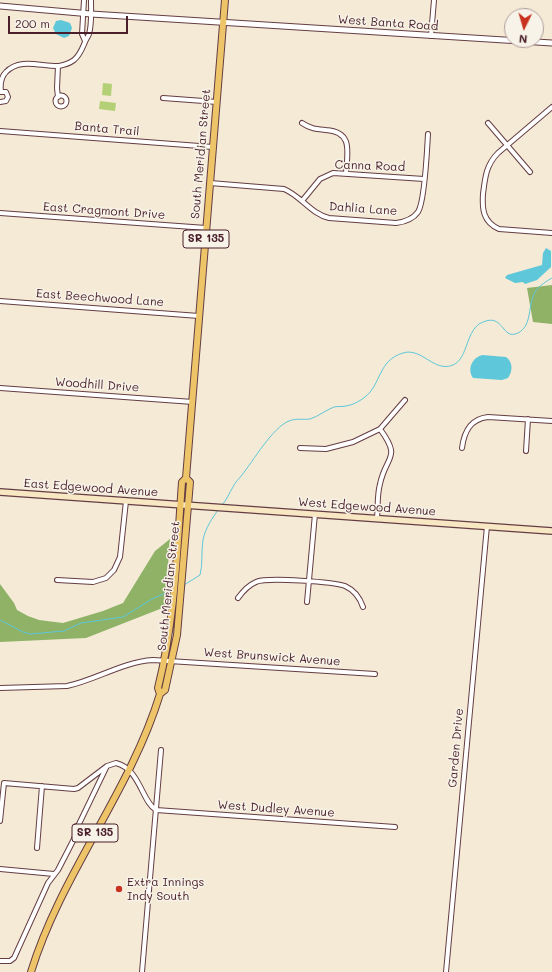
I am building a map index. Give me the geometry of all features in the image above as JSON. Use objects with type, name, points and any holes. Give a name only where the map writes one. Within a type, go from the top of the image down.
[{"type":"main road","name":"South Meridian Street","points":[[31,972],[54,912],[140,748],[160,694],[165,690],[169,660],[182,482],[186,478],[193,402],[225,0]]},
{"type":"main road","name":"South Meridian Street","points":[[169,660],[177,635],[181,600],[190,482],[186,478]]},
{"type":"main road","name":"East Edgewood Avenue","points":[[0,492],[181,505]]},
{"type":"main road","name":"West Edgewood Avenue","points":[[181,505],[552,531]]},
{"type":"street","points":[[84,0],[82,34],[85,41]]},
{"type":"street","points":[[0,102],[6,101],[8,97],[6,92],[0,92],[2,76],[13,66],[26,63],[58,66],[70,63],[76,58],[81,52],[89,35],[91,0]]},
{"type":"street","points":[[431,36],[434,0]]},
{"type":"street","name":"West Banta Road","points":[[0,6],[91,14],[552,44]]},
{"type":"street","points":[[58,66],[58,97]]},
{"type":"street","points":[[163,98],[217,102]]},
{"type":"street","points":[[552,107],[507,145],[493,159],[486,174],[483,208],[485,217],[489,223],[504,230],[552,233]]},
{"type":"street","points":[[302,123],[310,128],[337,131],[344,137],[348,147],[346,174]]},
{"type":"street","points":[[488,123],[530,172]]},
{"type":"street","name":"Banta Trail","points":[[0,131],[213,148]]},
{"type":"street","points":[[424,179],[428,134]]},
{"type":"street","name":"Canna Road","points":[[302,201],[316,183],[333,173],[424,179]]},
{"type":"street","name":"Dahlia Lane","points":[[210,183],[283,188],[320,215],[329,218],[396,223],[405,221],[414,216],[420,207],[424,179]]},
{"type":"street","name":"East Cragmont Drive","points":[[0,213],[206,228]]},
{"type":"street","name":"East Beechwood Lane","points":[[0,301],[199,316]]},
{"type":"street","name":"Woodhill Drive","points":[[0,388],[193,402]]},
{"type":"street","points":[[300,448],[319,449],[338,447],[350,443],[380,429],[405,400]]},
{"type":"street","points":[[462,448],[466,430],[472,423],[480,418],[488,417],[552,420]]},
{"type":"street","points":[[526,452],[528,419]]},
{"type":"street","points":[[377,518],[379,485],[382,474],[390,460],[391,453],[389,442],[380,429]]},
{"type":"street","points":[[57,580],[93,582],[106,578],[114,570],[120,557],[126,501]]},
{"type":"street","points":[[307,602],[315,514]]},
{"type":"street","name":"Garden Drive","points":[[446,972],[486,526]]},
{"type":"street","points":[[238,598],[247,587],[255,582],[271,579],[338,584],[347,587],[357,596],[363,607]]},
{"type":"street","name":"West Brunswick Avenue","points":[[0,688],[67,686],[147,660],[169,660],[375,674]]},
{"type":"street","points":[[142,972],[161,750]]},
{"type":"street","points":[[0,821],[1,797],[4,783],[74,789],[78,788],[107,766],[116,763],[123,766],[138,782],[150,805],[156,810]]},
{"type":"street","points":[[0,960],[10,961],[14,958],[48,883],[58,870],[74,839],[78,826],[107,766]]},
{"type":"street","points":[[37,848],[42,786]]},
{"type":"street","name":"West Dudley Avenue","points":[[156,810],[395,827]]},
{"type":"street","points":[[0,869],[54,874]]},
{"type":"green space","points":[[103,83],[112,84],[111,96],[102,95]]},
{"type":"green space","points":[[100,101],[116,103],[115,111],[99,109]]},
{"type":"green space","points":[[552,285],[552,324],[533,322],[527,288]]},
{"type":"green space","points":[[170,539],[165,607],[86,638],[0,642],[0,584],[14,603],[17,610],[39,620],[63,623],[103,611],[123,603],[155,551]]},
{"type":"water","points":[[61,20],[70,23],[72,28],[69,36],[64,38],[56,34],[53,28],[56,21]]},
{"type":"water","points":[[546,248],[551,251],[551,267],[537,280],[525,284],[523,282],[515,283],[505,278],[507,275],[542,265],[543,253]]},
{"type":"water","points":[[478,356],[506,357],[510,361],[512,367],[508,378],[502,380],[473,378],[470,371],[473,361]]},
{"type":"waterway","points":[[222,505],[235,484],[270,437],[283,424],[294,420],[310,419],[334,407],[354,404],[359,401],[370,392],[384,367],[395,356],[403,353],[416,353],[440,366],[446,367],[453,365],[458,361],[462,356],[473,331],[483,322],[490,320],[495,321],[505,331],[513,334],[518,333],[526,325],[533,296],[536,290],[552,278]]},
{"type":"waterway","points":[[184,585],[200,575],[202,544],[205,532],[219,509]]},
{"type":"waterway","points":[[0,620],[30,634],[64,631],[81,623],[123,617],[152,599],[170,591]]},
{"type":"place","name":"Extra Innings Indy South","points":[[119,889]]}]
